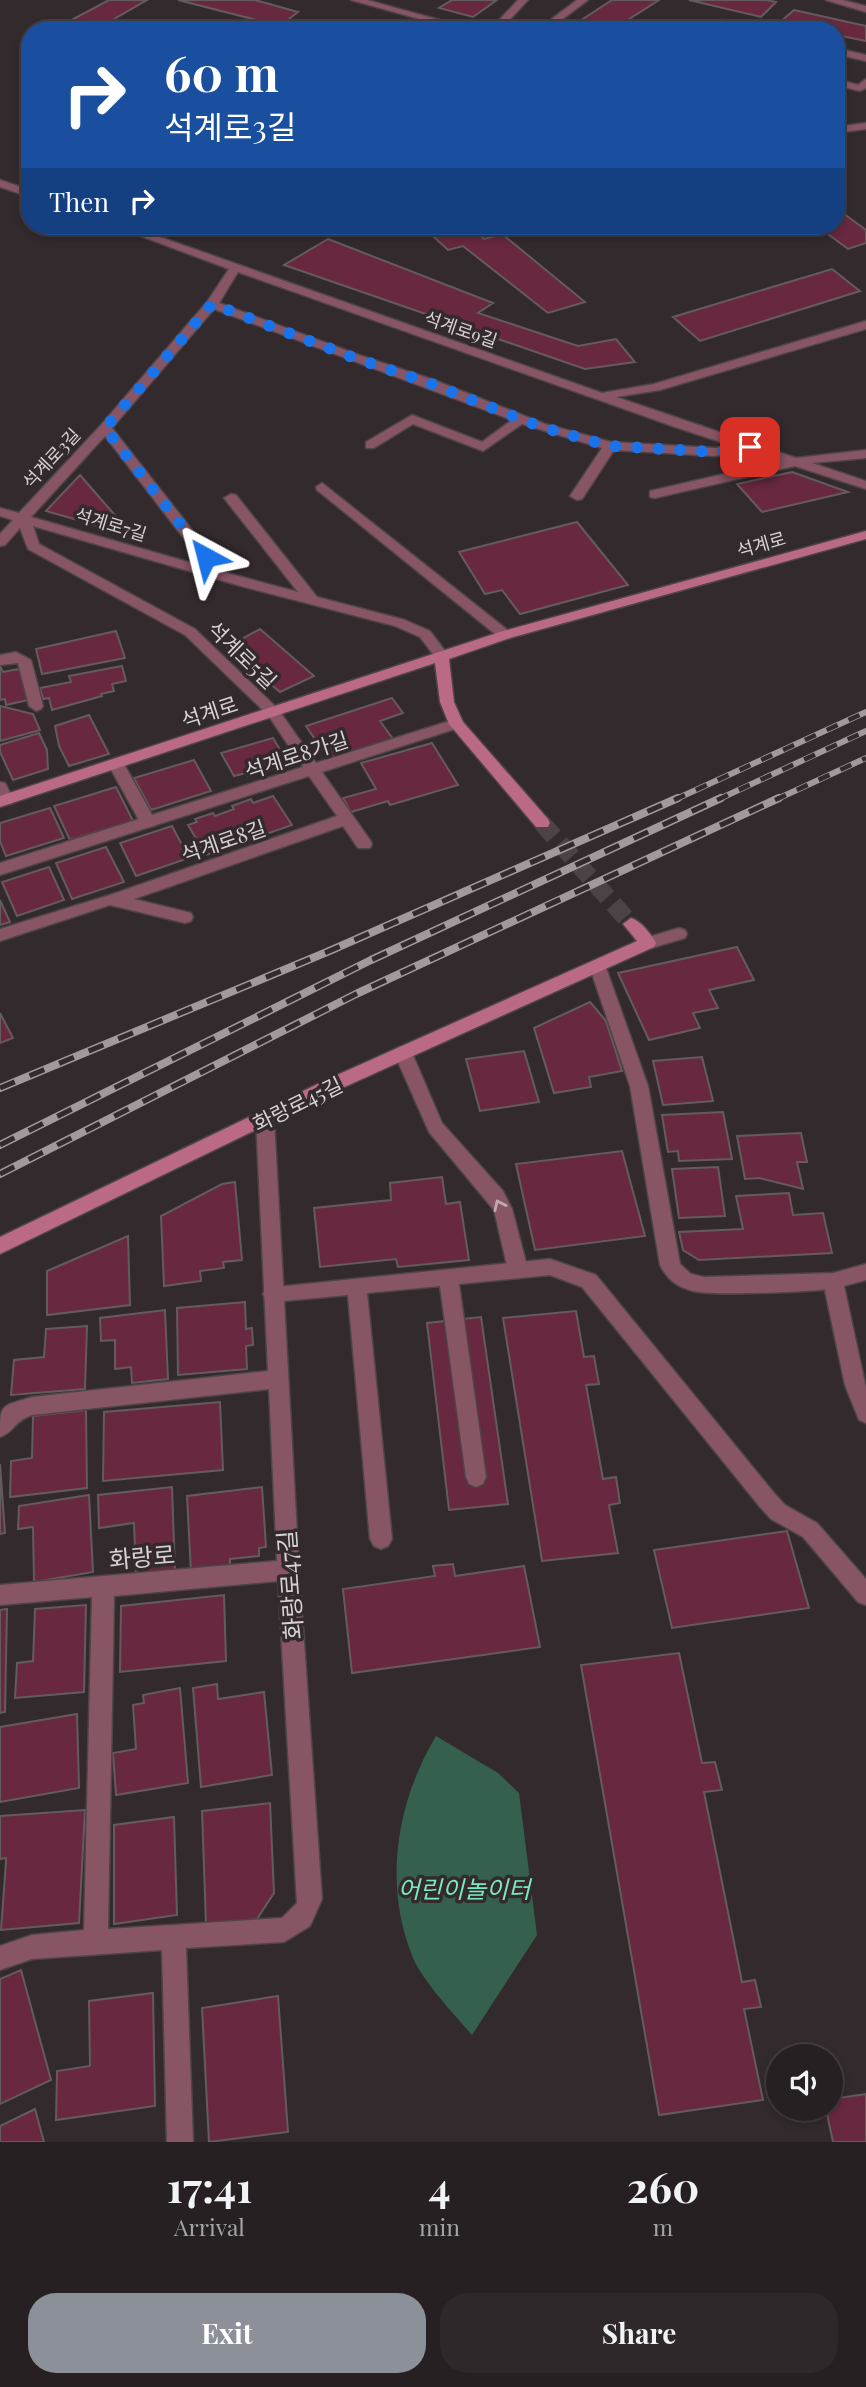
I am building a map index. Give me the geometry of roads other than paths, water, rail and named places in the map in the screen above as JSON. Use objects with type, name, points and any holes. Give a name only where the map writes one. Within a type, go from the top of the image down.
[{"type":"street","points":[[356,0],[436,21]]},
{"type":"street","points":[[503,21],[523,0]]},
{"type":"street","points":[[554,21],[583,0]]},
{"type":"street","points":[[831,0],[866,9]]},
{"type":"street","points":[[845,53],[866,58]]},
{"type":"street","points":[[845,84],[864,88]]},
{"type":"street","points":[[845,129],[866,126]]},
{"type":"street","points":[[0,183],[21,191]]},
{"type":"street","name":"석계로9길","points":[[147,236],[234,269],[866,485]]},
{"type":"street","name":"석계로3길","points":[[0,542],[105,428],[212,304],[234,269]]},
{"type":"street","points":[[212,304],[521,419],[610,446],[715,452],[750,447]]},
{"type":"street","points":[[601,396],[656,387],[866,325]]},
{"type":"street","points":[[370,445],[412,419],[483,447],[521,419]]},
{"type":"street","name":"석계로7길","points":[[105,428],[206,557],[210,572]]},
{"type":"street","points":[[577,496],[610,446]]},
{"type":"street","points":[[655,494],[793,462],[866,454]]},
{"type":"street","points":[[322,487],[505,635]]},
{"type":"street","points":[[231,498],[311,599]]},
{"type":"street","name":"석계로7길","points":[[0,512],[400,623],[425,634],[441,655]]},
{"type":"street","name":"석계로5길","points":[[23,517],[33,546],[190,632],[273,712],[364,844]]},
{"type":"street","name":"석계로","points":[[2,796],[116,764],[505,635],[866,535]]},
{"type":"street","points":[[441,655],[447,702],[456,723],[542,823]]},
{"type":"street","points":[[0,660],[16,657],[24,660],[36,706]]},
{"type":"street","name":"석계로8가길","points":[[0,869],[456,723]]},
{"type":"street","points":[[116,764],[148,822]]},
{"type":"street","name":"석계로8길","points":[[0,935],[113,900],[346,819]]},
{"type":"street","points":[[113,900],[185,917]]},
{"type":"street","points":[[631,924],[648,943]]},
{"type":"street","name":"화랑로45길","points":[[0,1246],[403,1053],[648,943],[679,934]]},
{"type":"street","points":[[597,965],[639,1086],[670,1265],[674,1273],[692,1284],[704,1285],[833,1281],[866,1272]]},
{"type":"street","points":[[403,1053],[435,1127],[496,1196],[503,1209],[518,1270]]},
{"type":"street","name":"화랑로47길","points":[[0,1958],[32,1947],[284,1930],[301,1920],[307,1910],[310,1899],[288,1570],[265,1119]]},
{"type":"street","points":[[273,1294],[550,1267],[589,1281],[767,1500],[778,1512],[810,1530],[866,1595]]},
{"type":"street","points":[[448,1277],[475,1478]]},
{"type":"street","points":[[833,1281],[855,1385],[866,1414]]},
{"type":"street","points":[[357,1286],[381,1539]]},
{"type":"street","points":[[0,1428],[11,1413],[20,1408],[277,1379]]},
{"type":"street","name":"화랑로","points":[[0,1594],[288,1570]]},
{"type":"street","points":[[96,1942],[103,1585]]},
{"type":"street","points":[[174,1937],[180,2142]]},
{"type":"tunnel","points":[[542,823],[631,924]]},
{"type":"railway","points":[[674,800],[866,712]]},
{"type":"railway","points":[[717,800],[866,731]]},
{"type":"railway","points":[[775,800],[866,758]]},
{"type":"railway","points":[[0,1088],[327,952],[678,798]]},
{"type":"railway","points":[[0,1145],[371,960],[721,798]]},
{"type":"railway","points":[[0,1174],[356,994],[779,798]]},
{"type":"park label","name":"어린이놀이터","points":[[464,1888]]}]
